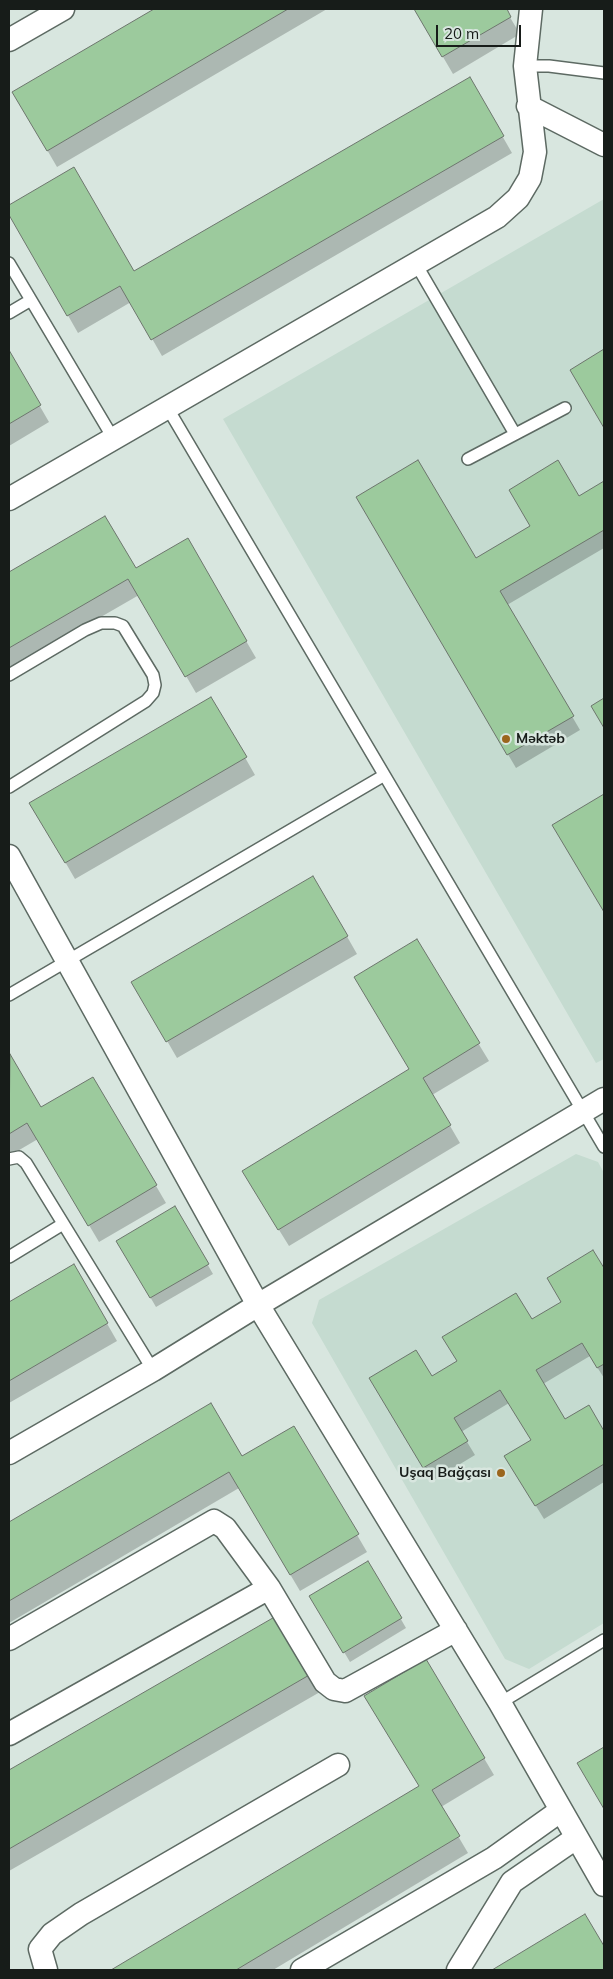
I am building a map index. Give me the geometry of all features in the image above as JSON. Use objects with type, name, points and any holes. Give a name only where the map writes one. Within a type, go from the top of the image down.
[{"type":"street","points":[[9,40],[63,9]]},
{"type":"street","points":[[9,499],[497,217],[518,198],[530,178],[535,152],[528,106],[525,66],[531,9]]},
{"type":"street","points":[[528,106],[604,144]]},
{"type":"street","points":[[9,856],[258,1305],[500,1703],[604,1885]]},
{"type":"street","points":[[9,1453],[153,1370],[258,1305],[604,1099]]},
{"type":"street","points":[[9,1639],[214,1521],[225,1528],[269,1588],[325,1682],[334,1688],[346,1690],[456,1630]]},
{"type":"street","points":[[9,1734],[269,1588]]},
{"type":"street","points":[[46,1970],[40,1949],[60,1929],[81,1914],[338,1765]]},
{"type":"street","points":[[302,1970],[494,1858],[560,1811]]},
{"type":"street","points":[[458,1970],[512,1882],[576,1838]]},
{"type":"street","points":[[494,1858],[512,1882]]},
{"type":"lane","points":[[525,66],[549,66],[604,74]]},
{"type":"lane","points":[[9,263],[114,438]]},
{"type":"lane","points":[[416,264],[515,434]]},
{"type":"lane","points":[[9,313],[31,300]]},
{"type":"lane","points":[[167,407],[383,776],[604,1147]]},
{"type":"lane","points":[[468,459],[565,408]]},
{"type":"lane","points":[[9,675],[85,630],[101,623],[123,626],[153,676],[154,685],[153,693],[146,701],[9,788]]},
{"type":"lane","points":[[9,995],[383,776]]},
{"type":"lane","points":[[9,1159],[20,1157],[26,1163],[153,1370]]},
{"type":"lane","points":[[9,1256],[63,1224]]},
{"type":"lane","points":[[500,1703],[604,1640]]},
{"type":"shaded area","name":"Məktəb","points":[[604,199],[604,1059],[596,1063],[223,419]]},
{"type":"shaded area","name":"Uşaq Bağçası","points":[[576,1154],[598,1162],[604,1173],[604,1623],[529,1669],[505,1659],[312,1323],[319,1300]]},
{"type":"building","points":[[154,9],[288,9],[47,151],[12,92]]},
{"type":"building","points":[[414,9],[507,9],[511,17],[442,57]]},
{"type":"building","points":[[470,77],[504,136],[151,340],[120,286],[67,316],[9,215],[9,205],[74,167],[134,271]]},
{"type":"building","points":[[604,349],[604,428],[570,370]]},
{"type":"building","points":[[9,350],[41,405],[9,424]]},
{"type":"building","points":[[418,460],[476,558],[530,526],[509,490],[558,460],[579,496],[604,481],[604,530],[500,591],[574,716],[507,755],[356,497]]},
{"type":"building","points":[[105,516],[136,568],[188,538],[247,641],[185,677],[128,579],[9,648],[9,572]]},
{"type":"building","points":[[211,697],[247,757],[65,863],[29,803]]},
{"type":"building","points":[[604,698],[604,728],[591,706]]},
{"type":"building","points":[[604,794],[604,912],[552,825]]},
{"type":"building","points":[[313,876],[348,936],[166,1042],[131,982]]},
{"type":"building","points":[[417,939],[480,1043],[423,1078],[451,1125],[278,1230],[242,1171],[409,1069],[354,977]]},
{"type":"building","points":[[10,1054],[41,1107],[93,1077],[157,1185],[88,1226],[27,1123],[9,1134]]},
{"type":"building","points":[[175,1206],[209,1264],[150,1298],[116,1241]]},
{"type":"building","points":[[593,1250],[604,1268],[604,1364],[597,1368],[582,1343],[536,1370],[565,1419],[589,1405],[604,1431],[604,1464],[535,1506],[504,1456],[531,1440],[500,1390],[454,1418],[468,1441],[423,1468],[369,1378],[416,1350],[432,1376],[457,1361],[442,1337],[516,1293],[532,1319],[561,1302],[547,1278]]},
{"type":"building","points":[[74,1264],[108,1323],[9,1381],[9,1302]]},
{"type":"building","points":[[211,1403],[242,1456],[294,1426],[359,1534],[290,1575],[229,1472],[9,1601],[9,1522]]},
{"type":"building","points":[[368,1561],[402,1618],[343,1653],[309,1596]]},
{"type":"building","points":[[278,1615],[311,1674],[9,1849],[9,1770]]},
{"type":"building","points":[[426,1659],[485,1758],[432,1790],[460,1836],[236,1970],[111,1970],[419,1786],[364,1696]]},
{"type":"building","points":[[604,1747],[604,1809],[577,1763]]},
{"type":"building","points":[[585,1914],[604,1946],[604,1970],[492,1970]]},
{"type":"place","name":"Məktəb","points":[[506,739]]},
{"type":"place","name":"Uşaq Bağçası","points":[[501,1473]]}]
